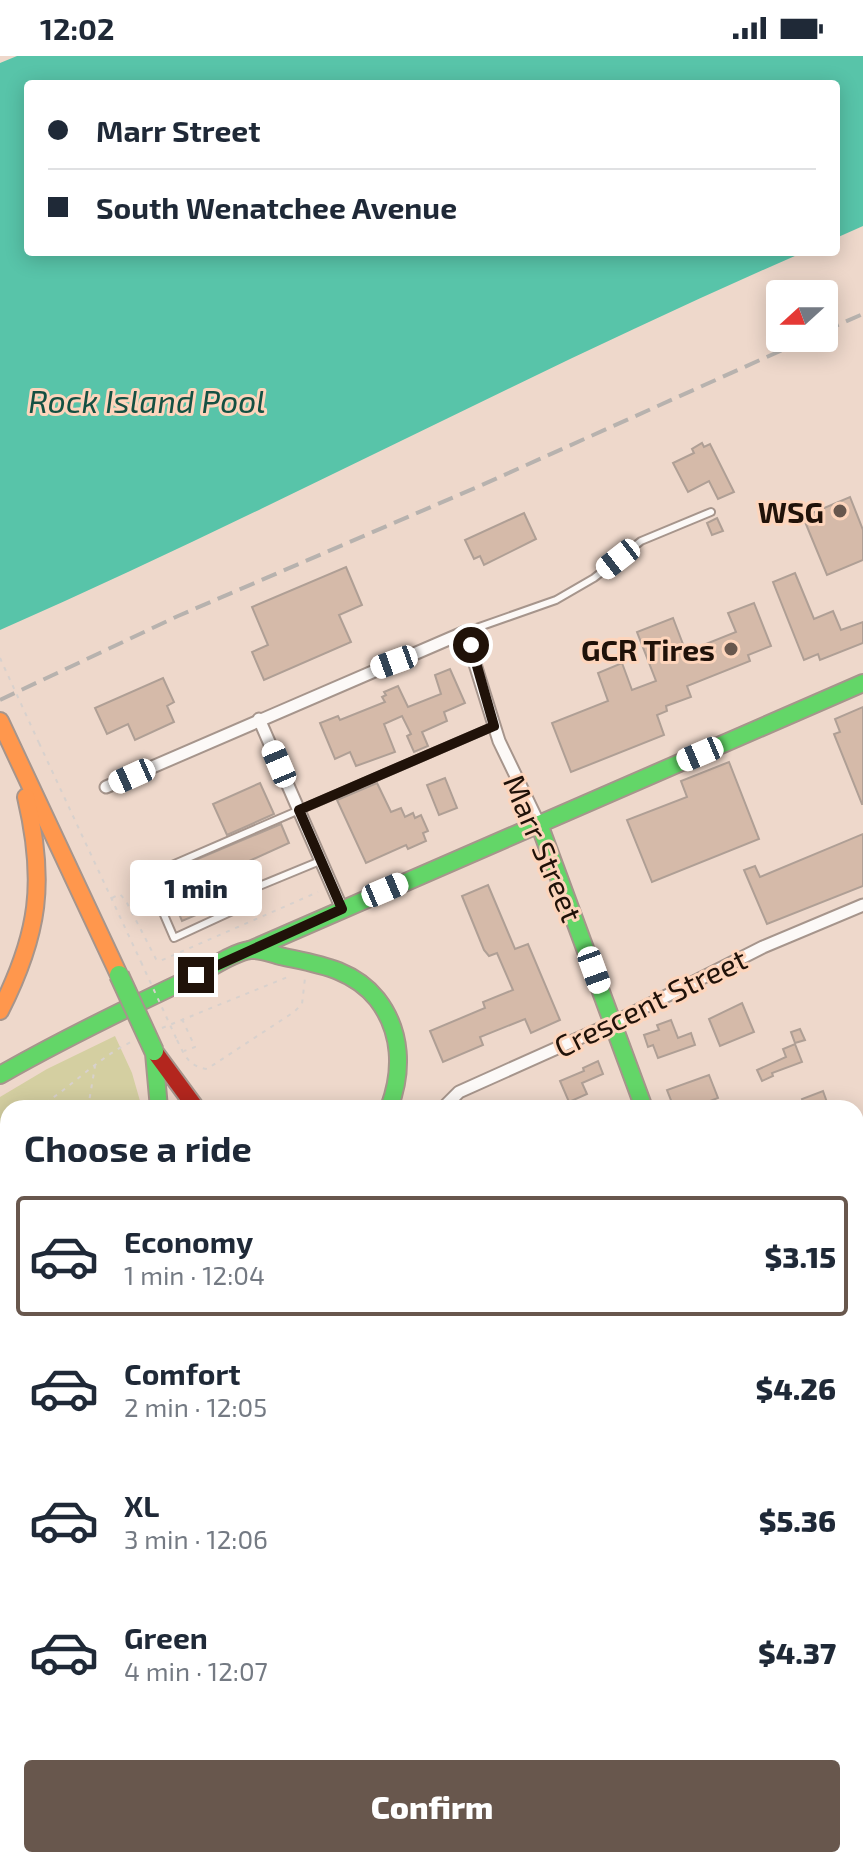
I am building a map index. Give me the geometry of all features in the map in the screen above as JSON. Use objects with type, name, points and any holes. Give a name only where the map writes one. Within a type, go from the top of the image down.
[{"type":"main road","points":[[0,1075],[106,1017],[250,950],[863,683]]},
{"type":"main road","points":[[0,721],[176,1100]]},
{"type":"main road","points":[[0,1011],[22,966],[37,904],[36,834],[16,756]]},
{"type":"main road","name":"Marr Street","points":[[539,824],[641,1100]]},
{"type":"main road","points":[[250,950],[329,966],[348,973],[368,986],[389,1017],[399,1047],[393,1100]]},
{"type":"main road","points":[[154,1051],[158,1100]]},
{"type":"main road","points":[[154,1051],[190,1100]]},
{"type":"street","points":[[106,787],[465,632]]},
{"type":"street","name":"Marr Street","points":[[465,632],[505,758],[539,824]]},
{"type":"street","points":[[259,719],[342,909]]},
{"type":"street","name":"Crescent Street","points":[[451,1100],[459,1092],[613,1023],[763,947],[863,905]]},
{"type":"lane","points":[[465,632],[556,600],[594,578],[641,541],[711,512]]},
{"type":"lane","points":[[165,868],[494,726]]},
{"type":"lane","points":[[235,896],[320,861]]},
{"type":"lane","points":[[155,894],[174,938],[239,908],[225,873]]},
{"type":"path","points":[[0,658],[186,1059],[195,1067],[207,1069],[294,1012],[302,1004],[306,973],[301,976]]},
{"type":"path","points":[[158,1030],[293,974]]},
{"type":"path","points":[[182,1018],[195,1047],[183,1052]]},
{"type":"path","points":[[49,1100],[95,1065],[134,1041]]},
{"type":"path","points":[[89,1100],[95,1065]]},
{"type":"shaded area","points":[[115,1036],[132,1073],[140,1100],[0,1100],[0,1097],[47,1069]]},
{"type":"water","name":"Rock Island Pool","points":[[17,56],[863,56],[863,226],[840,236],[840,80],[24,80],[24,256],[795,256],[602,344],[202,537],[0,630],[0,63]]},
{"type":"building","points":[[702,443],[704,447],[710,444],[734,492],[718,499],[709,481],[688,492],[673,463],[694,453],[692,449]]},
{"type":"building","points":[[850,497],[863,530],[863,560],[827,575],[803,517]]},
{"type":"building","points":[[524,513],[536,539],[484,565],[480,556],[474,559],[465,540]]},
{"type":"building","points":[[717,518],[723,531],[712,535],[707,523]]},
{"type":"building","points":[[346,567],[362,605],[339,615],[351,642],[264,680],[252,652],[268,645],[252,607]]},
{"type":"building","points":[[795,573],[814,619],[833,611],[841,630],[863,622],[863,643],[820,660],[818,654],[804,660],[773,582]]},
{"type":"building","points":[[754,603],[771,646],[748,655],[750,661],[687,686],[691,697],[666,706],[667,711],[657,715],[664,735],[571,772],[552,723],[608,701],[598,673],[622,663],[632,690],[656,681],[637,632],[673,618],[686,652],[736,632],[728,613]]},
{"type":"building","points":[[450,669],[465,703],[444,712],[447,721],[422,732],[428,746],[414,752],[407,736],[411,734],[402,716],[384,724],[395,752],[356,766],[350,752],[335,759],[320,723],[338,716],[340,720],[385,702],[382,697],[386,695],[384,692],[398,686],[408,707],[441,694],[435,675]]},
{"type":"building","points":[[163,678],[174,702],[167,706],[174,722],[135,740],[128,724],[107,734],[95,708]]},
{"type":"building","points":[[863,707],[862,804],[834,734],[840,732],[835,719]]},
{"type":"building","points":[[729,762],[759,839],[652,882],[627,820],[687,797],[681,781]]},
{"type":"building","points":[[445,778],[457,808],[439,815],[427,785]]},
{"type":"building","points":[[260,783],[274,814],[227,835],[213,804]]},
{"type":"building","points":[[377,783],[391,812],[401,808],[405,817],[413,813],[415,818],[421,815],[428,831],[423,833],[426,841],[408,849],[406,845],[366,863],[337,800]]},
{"type":"building","points":[[281,824],[289,843],[236,867],[222,868],[210,876],[222,904],[182,921],[162,874]]},
{"type":"building","points":[[863,834],[863,886],[767,924],[744,870],[755,866],[760,877]]},
{"type":"building","points":[[488,885],[515,949],[528,944],[560,1020],[531,1033],[525,1019],[480,1037],[483,1045],[443,1062],[430,1031],[485,1008],[483,1002],[513,990],[497,953],[489,956],[484,950],[462,896]]},
{"type":"building","points":[[742,1003],[754,1032],[720,1046],[709,1019]]},
{"type":"building","points":[[671,1020],[678,1038],[691,1033],[695,1045],[658,1058],[653,1045],[648,1047],[644,1035],[659,1030],[657,1025]]},
{"type":"building","points":[[800,1029],[805,1040],[795,1043],[791,1032]]},
{"type":"building","points":[[795,1044],[802,1062],[772,1073],[773,1076],[762,1081],[757,1070],[786,1057],[783,1049]]},
{"type":"building","points":[[598,1061],[603,1074],[582,1083],[587,1094],[568,1100],[560,1081],[584,1071],[583,1068]]},
{"type":"building","points":[[709,1075],[718,1098],[671,1100],[667,1090]]},
{"type":"building","points":[[823,1091],[826,1100],[802,1100]]},
{"type":"railway","points":[[838,325],[863,314]]},
{"type":"railway","points":[[0,700],[178,616],[482,485],[778,352]]},
{"type":"traffic: fast","points":[[250,950],[863,683]]},
{"type":"traffic: fast","points":[[539,824],[641,1100]]},
{"type":"traffic: fast","points":[[0,1075],[229,957],[258,950],[333,969],[356,980],[377,999],[391,1024],[398,1052],[397,1080],[392,1100]]},
{"type":"traffic: fast","points":[[119,975],[154,1051]]},
{"type":"traffic: fast","points":[[154,1053],[158,1100]]},
{"type":"traffic: slow","points":[[0,721],[119,975]]},
{"type":"traffic: slow","points":[[0,1011],[23,957],[35,907],[36,855],[26,797]]},
{"type":"traffic: jam","points":[[154,1051],[190,1100]]},
{"type":"place","name":"WSG","points":[[840,511]]},
{"type":"place","name":"GCR Tires","points":[[731,649]]},
{"type":"route","points":[[196,975],[342,909],[299,810],[494,726],[471,645]]}]
